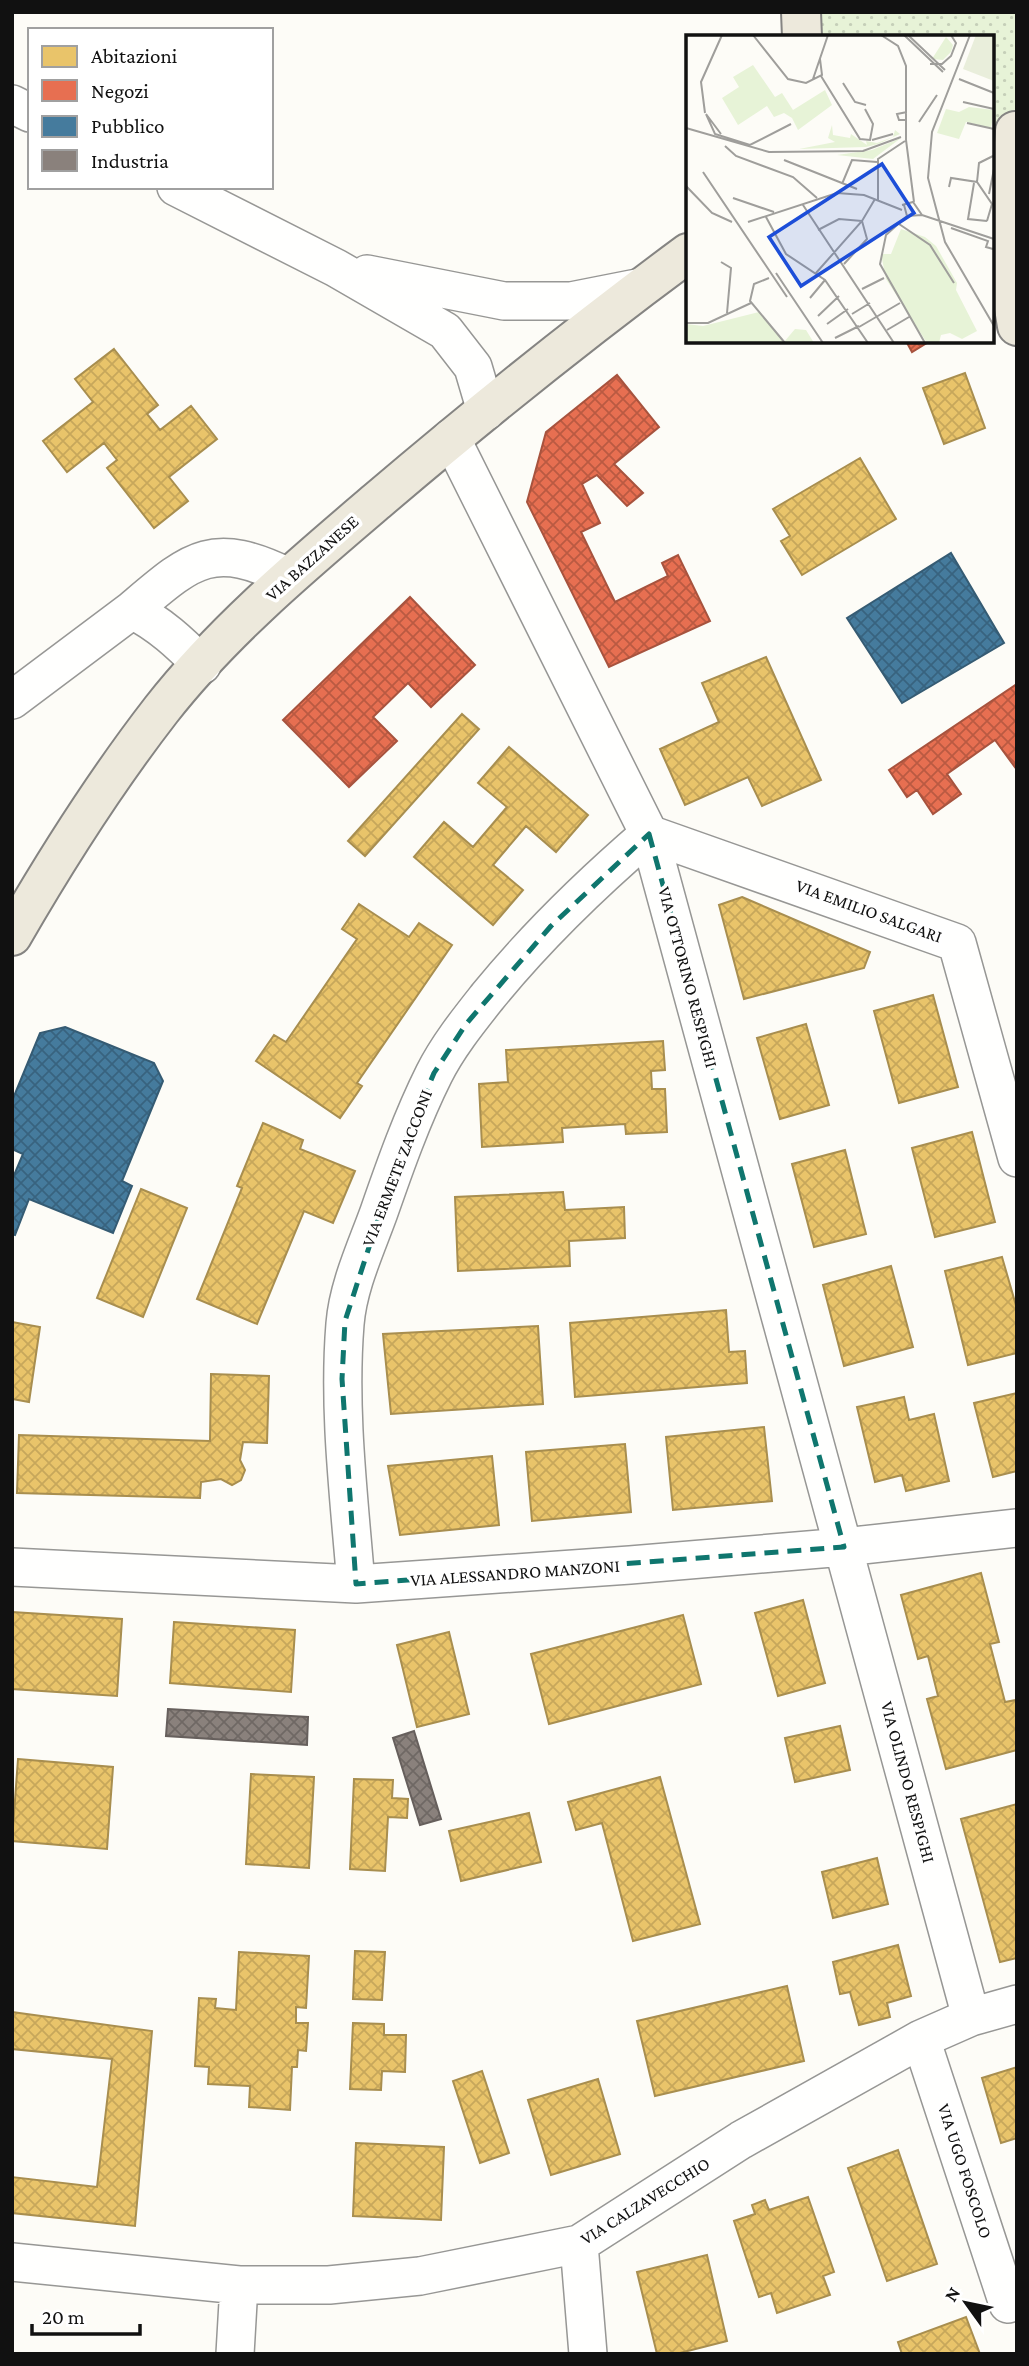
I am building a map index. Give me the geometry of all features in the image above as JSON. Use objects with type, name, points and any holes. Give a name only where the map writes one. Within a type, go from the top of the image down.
[{"type":"main road","points":[[1008,134],[1007,216],[999,256],[1017,326]]},
{"type":"main road","name":"VIA BAZZANESE","points":[[12,936],[108,783],[162,709],[288,577],[563,347],[686,254]]},
{"type":"street","points":[[12,104],[28,112]]},
{"type":"street","points":[[180,189],[336,268],[445,331],[473,367],[486,411]]},
{"type":"street","points":[[336,268],[504,302],[571,300],[642,287]]},
{"type":"street","name":"VIA OTTORINO RESPIGHI","points":[[452,438],[649,834],[844,1547]]},
{"type":"street","points":[[12,700],[132,610],[176,573],[196,561],[234,558],[264,565],[288,577]]},
{"type":"street","points":[[132,610],[170,633],[202,665]]},
{"type":"street","name":"VIA EMILIO SALGARI","points":[[649,834],[957,943],[1017,1158]]},
{"type":"street","name":"VIA ERMETE ZACCONI","points":[[356,1584],[342,1379],[345,1321],[360,1263],[398,1158],[434,1073],[466,1024],[508,971],[551,926],[606,871],[649,834]]},
{"type":"street","name":"VIA ALESSANDRO MANZONI","points":[[12,1567],[356,1584],[844,1547],[1017,1528]]},
{"type":"street","name":"VIA OLINDO RESPIGHI","points":[[844,1547],[971,2017]]},
{"type":"street","name":"VIA CALZAVECCHIO","points":[[12,2262],[239,2285],[329,2285],[421,2276],[579,2244],[741,2140],[921,2039],[971,2017],[1017,2004]]},
{"type":"street","name":"VIA UGO FOSCOLO","points":[[921,2039],[1008,2304]]},
{"type":"street","points":[[579,2244],[588,2354]]},
{"type":"street","points":[[235,2354],[239,2285]]},
{"type":"highlighted area","points":[[649,834],[844,1547],[356,1584],[342,1379],[345,1321],[398,1158],[434,1073],[466,1024],[551,926]]},
{"type":"green space","points":[[822,12],[1017,12],[1017,108],[994,125],[994,35],[822,35]]},
{"type":"building: Abitazioni","points":[[114,349],[158,405],[147,414],[160,430],[191,406],[217,439],[169,477],[188,501],[154,528],[107,468],[117,460],[104,443],[67,472],[43,441],[93,402],[75,379]]},
{"type":"building: Abitazioni","points":[[965,373],[985,428],[944,444],[923,388]]},
{"type":"building: Abitazioni","points":[[860,458],[896,519],[802,575],[781,541],[790,536],[773,509]]},
{"type":"building: Abitazioni","points":[[766,657],[821,780],[762,806],[748,777],[685,805],[660,749],[719,722],[702,683]]},
{"type":"building: Abitazioni","points":[[462,714],[479,729],[365,856],[348,841]]},
{"type":"building: Abitazioni","points":[[509,747],[588,815],[556,852],[526,826],[493,865],[523,890],[493,925],[414,857],[444,822],[473,847],[507,807],[478,783]]},
{"type":"building: Abitazioni","points":[[742,897],[870,952],[864,968],[744,999],[719,905]]},
{"type":"building: Abitazioni","points":[[359,904],[409,937],[419,923],[452,945],[357,1083],[362,1086],[340,1118],[256,1061],[274,1035],[286,1042],[357,939],[342,929]]},
{"type":"building: Abitazioni","points":[[933,995],[958,1087],[899,1103],[874,1011]]},
{"type":"building: Abitazioni","points":[[806,1024],[829,1105],[780,1119],[757,1038]]},
{"type":"building: Abitazioni","points":[[663,1041],[665,1070],[651,1071],[652,1089],[665,1089],[667,1132],[626,1134],[625,1124],[562,1128],[563,1142],[482,1147],[479,1084],[508,1082],[506,1050]]},
{"type":"building: Abitazioni","points":[[263,1123],[303,1140],[300,1149],[355,1171],[333,1223],[304,1211],[257,1324],[197,1299],[242,1188],[237,1186]]},
{"type":"building: Abitazioni","points":[[972,1132],[995,1222],[935,1237],[912,1148]]},
{"type":"building: Abitazioni","points":[[845,1150],[866,1234],[814,1247],[792,1164]]},
{"type":"building: Abitazioni","points":[[141,1189],[187,1208],[143,1317],[97,1298]]},
{"type":"building: Abitazioni","points":[[563,1192],[565,1210],[624,1207],[625,1238],[569,1241],[570,1266],[458,1271],[455,1197]]},
{"type":"building: Abitazioni","points":[[1002,1257],[1017,1309],[1017,1353],[968,1365],[945,1271]]},
{"type":"building: Abitazioni","points":[[891,1266],[913,1347],[844,1366],[823,1285]]},
{"type":"building: Abitazioni","points":[[726,1310],[729,1352],[745,1351],[747,1383],[575,1397],[570,1323]]},
{"type":"building: Abitazioni","points":[[12,1322],[40,1327],[29,1402],[12,1399]]},
{"type":"building: Abitazioni","points":[[538,1326],[543,1404],[391,1414],[383,1334]]},
{"type":"building: Abitazioni","points":[[211,1374],[269,1376],[267,1443],[243,1442],[240,1460],[245,1470],[241,1480],[232,1485],[221,1479],[201,1482],[200,1498],[17,1493],[19,1435],[210,1441]]},
{"type":"building: Abitazioni","points":[[1017,1393],[1017,1471],[993,1477],[974,1403]]},
{"type":"building: Abitazioni","points":[[904,1397],[909,1420],[934,1414],[949,1481],[906,1491],[902,1475],[875,1482],[857,1407]]},
{"type":"building: Abitazioni","points":[[764,1427],[772,1501],[673,1510],[666,1437]]},
{"type":"building: Abitazioni","points":[[625,1444],[631,1512],[532,1521],[526,1452]]},
{"type":"building: Abitazioni","points":[[492,1456],[499,1525],[400,1535],[388,1466]]},
{"type":"building: Abitazioni","points":[[981,1573],[999,1642],[990,1644],[1005,1702],[1016,1700],[1017,1703],[1017,1750],[946,1769],[927,1699],[938,1696],[928,1656],[918,1659],[901,1595]]},
{"type":"building: Abitazioni","points":[[803,1600],[825,1683],[778,1696],[755,1613]]},
{"type":"building: Abitazioni","points":[[12,1612],[122,1619],[117,1696],[12,1689]]},
{"type":"building: Abitazioni","points":[[683,1615],[701,1684],[549,1724],[531,1654]]},
{"type":"building: Abitazioni","points":[[174,1622],[295,1630],[291,1692],[170,1683]]},
{"type":"building: Abitazioni","points":[[449,1632],[469,1714],[417,1727],[397,1645]]},
{"type":"building: Abitazioni","points":[[840,1726],[850,1770],[795,1782],[785,1738]]},
{"type":"building: Abitazioni","points":[[18,1759],[113,1767],[107,1849],[12,1841]]},
{"type":"building: Abitazioni","points":[[251,1774],[314,1777],[309,1868],[246,1864]]},
{"type":"building: Abitazioni","points":[[660,1777],[700,1924],[633,1941],[602,1823],[576,1830],[568,1802]]},
{"type":"building: Abitazioni","points":[[354,1779],[393,1780],[392,1798],[408,1799],[407,1818],[388,1817],[385,1871],[350,1869]]},
{"type":"building: Abitazioni","points":[[1017,1804],[1017,1958],[1000,1962],[961,1819]]},
{"type":"building: Abitazioni","points":[[529,1813],[541,1862],[461,1881],[449,1831]]},
{"type":"building: Abitazioni","points":[[877,1858],[888,1904],[833,1918],[822,1872]]},
{"type":"building: Abitazioni","points":[[898,1945],[911,1996],[887,2003],[890,2017],[859,2025],[850,1992],[840,1994],[833,1962]]},
{"type":"building: Abitazioni","points":[[355,1951],[385,1952],[382,2000],[353,1999]]},
{"type":"building: Abitazioni","points":[[239,1952],[309,1956],[306,2008],[296,2007],[296,2023],[308,2023],[306,2051],[298,2050],[297,2067],[292,2067],[290,2110],[249,2107],[250,2086],[208,2084],[209,2067],[195,2066],[199,1998],[216,1999],[215,2008],[236,2010]]},
{"type":"building: Abitazioni","points":[[787,1986],[804,2061],[655,2096],[637,2021]]},
{"type":"building: Abitazioni","points":[[12,2012],[152,2031],[135,2226],[12,2213],[12,2177],[97,2187],[112,2059],[12,2049]]},
{"type":"building: Abitazioni","points":[[353,2023],[384,2024],[384,2035],[406,2035],[405,2072],[382,2071],[381,2090],[350,2089]]},
{"type":"building: Abitazioni","points":[[1017,2067],[1017,2138],[1001,2143],[982,2078]]},
{"type":"building: Abitazioni","points":[[482,2071],[509,2153],[480,2163],[453,2081]]},
{"type":"building: Abitazioni","points":[[598,2079],[620,2154],[551,2175],[528,2100]]},
{"type":"building: Abitazioni","points":[[356,2143],[444,2147],[441,2220],[353,2216]]},
{"type":"building: Abitazioni","points":[[898,2150],[937,2264],[887,2281],[848,2168]]},
{"type":"building: Abitazioni","points":[[808,2197],[834,2272],[823,2276],[830,2295],[777,2313],[771,2293],[759,2297],[734,2221],[755,2214],[752,2205],[765,2200],[769,2210]]},
{"type":"building: Abitazioni","points":[[707,2255],[727,2341],[676,2354],[657,2354],[637,2272]]},
{"type":"building: Abitazioni","points":[[966,2317],[980,2354],[902,2354],[898,2342]]},
{"type":"building: Negozi","points":[[907,343],[927,343],[912,352]]},
{"type":"building: Negozi","points":[[617,375],[659,427],[614,464],[643,493],[627,506],[597,475],[582,484],[600,523],[581,532],[615,602],[668,576],[662,563],[678,555],[710,621],[609,667],[527,502],[546,432]]},
{"type":"building: Negozi","points":[[410,597],[475,665],[431,707],[408,683],[373,717],[397,741],[349,787],[283,720]]},
{"type":"building: Negozi","points":[[1017,684],[1017,770],[995,740],[947,774],[961,794],[933,814],[917,790],[907,797],[889,770]]},
{"type":"building: Pubblico","points":[[951,553],[1004,643],[902,703],[847,618]]},
{"type":"building: Pubblico","points":[[65,1027],[154,1063],[163,1081],[122,1181],[132,1186],[113,1233],[29,1199],[15,1235],[12,1234],[12,1180],[23,1154],[12,1146],[12,1101],[40,1033]]},
{"type":"building: Industria","points":[[168,1709],[308,1717],[307,1745],[166,1736]]},
{"type":"building: Industria","points":[[414,1731],[441,1819],[420,1825],[393,1738]]}]
